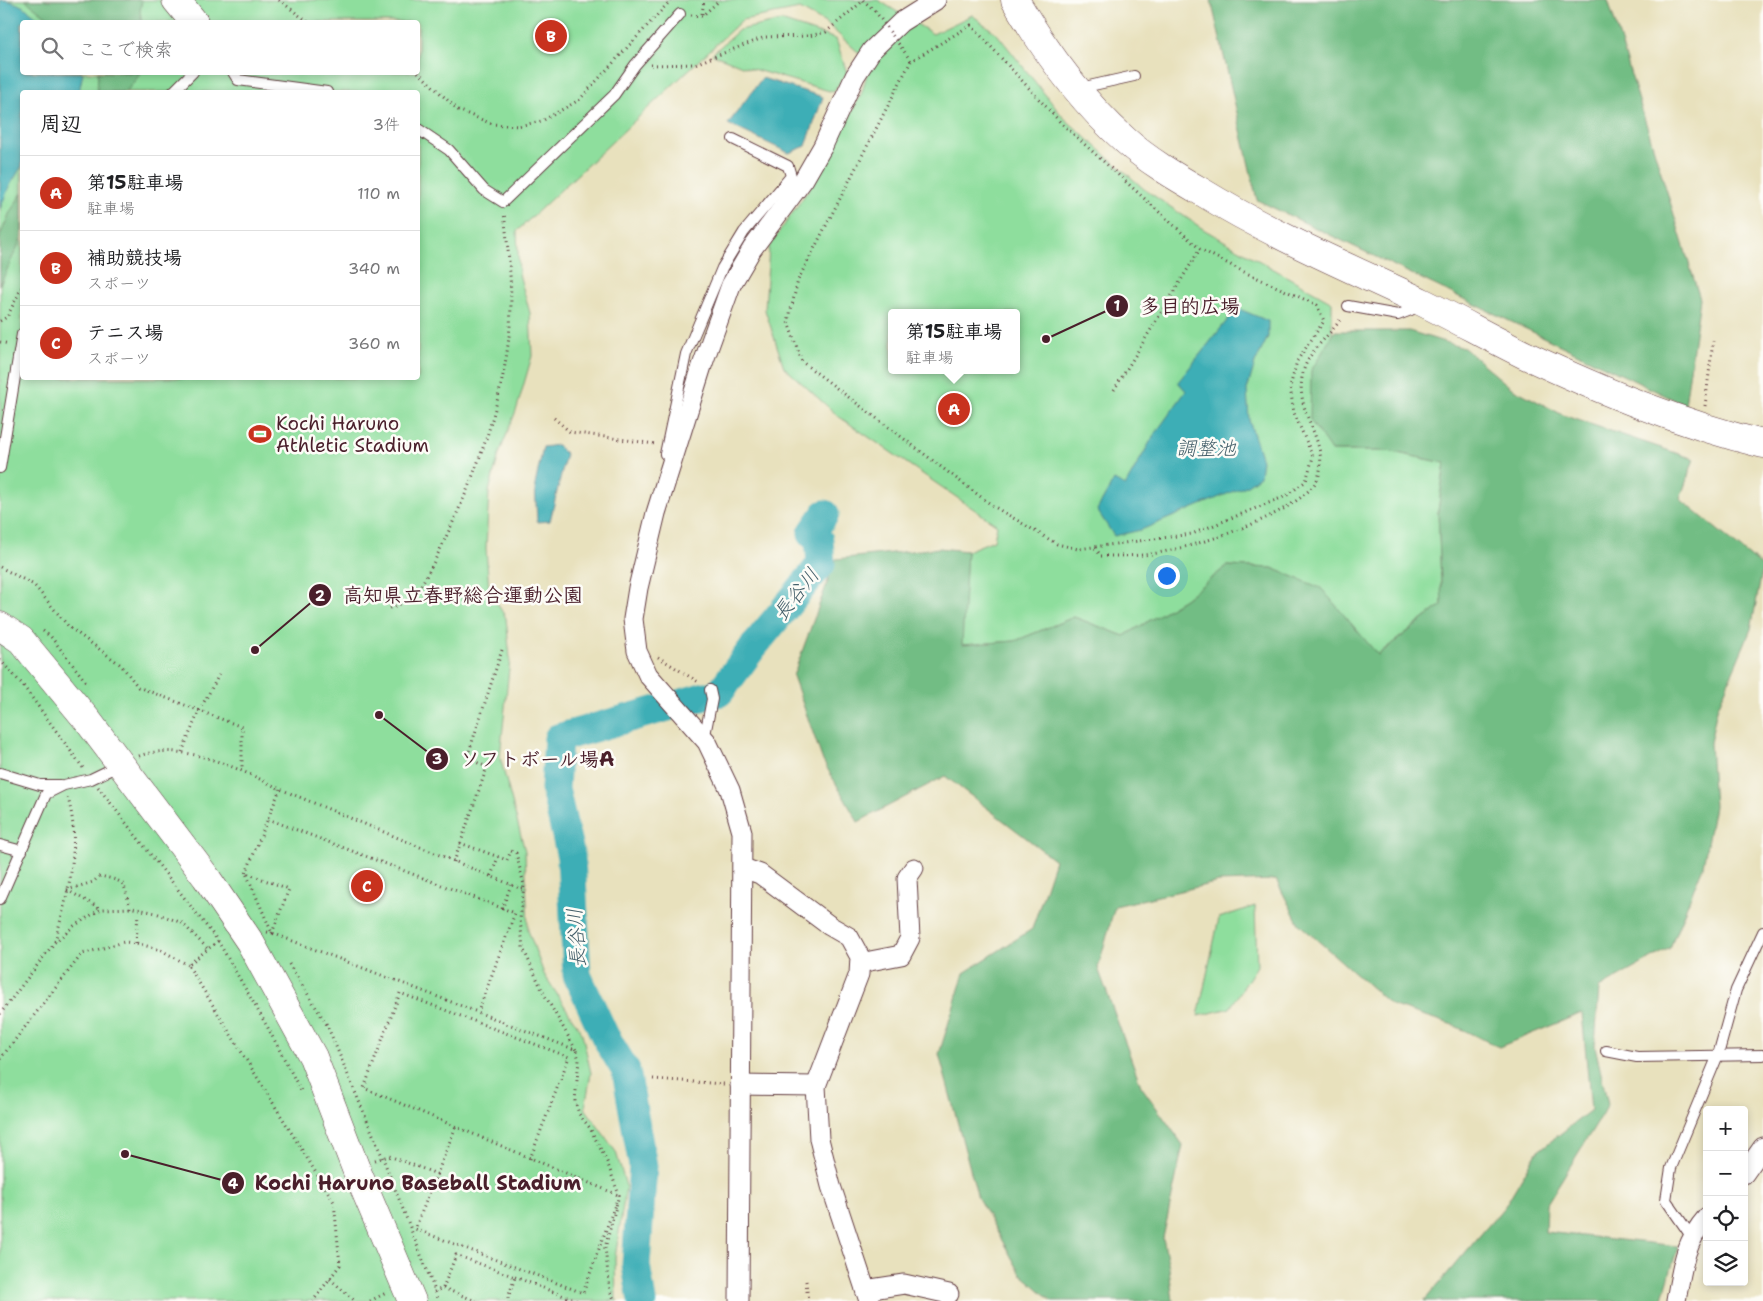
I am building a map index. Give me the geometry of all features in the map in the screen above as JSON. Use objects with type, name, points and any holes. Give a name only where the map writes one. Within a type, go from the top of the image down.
[{"type":"street","points":[[176,0],[192,20]]},
{"type":"street","points":[[738,1301],[742,832],[730,790],[704,740],[648,675],[636,644],[633,619],[638,588],[656,513],[702,366],[731,285],[752,249],[804,179],[855,76],[872,50],[902,22],[936,0]]},
{"type":"street","points":[[1015,0],[1039,41],[1076,89],[1126,141],[1173,175],[1246,219],[1415,299],[1526,355],[1618,396],[1702,428],[1763,444]]},
{"type":"street","points":[[0,626],[21,640],[27,647],[121,765],[206,877],[261,937],[313,1057],[405,1297]]},
{"type":"street","points":[[743,868],[760,874],[830,926],[849,937],[860,957],[859,974],[816,1086],[819,1139],[831,1186],[867,1296],[904,1284],[949,1294]]},
{"type":"street","points":[[860,963],[901,955],[910,938],[907,878],[914,868]]},
{"type":"street","points":[[740,1085],[816,1086]]},
{"type":"street","points":[[1748,1169],[1763,1147]]},
{"type":"street","points":[[1676,1301],[1683,1263],[1691,1236],[1703,1222]]},
{"type":"lane","points":[[420,130],[449,150],[484,190],[503,202],[614,95],[635,65],[680,14]]},
{"type":"lane","points":[[175,90],[190,75]]},
{"type":"lane","points":[[235,75],[238,80],[312,90]]},
{"type":"lane","points":[[1076,89],[1134,76]]},
{"type":"lane","points":[[656,513],[658,477],[668,446],[676,394],[686,354],[722,268],[744,232],[791,176],[788,166],[733,139]]},
{"type":"lane","points":[[1348,306],[1398,315],[1410,310],[1415,299]]},
{"type":"lane","points":[[0,468],[20,346]]},
{"type":"lane","points":[[704,740],[712,699],[710,690]]},
{"type":"lane","points":[[0,773],[44,786],[64,785],[91,779],[121,765]]},
{"type":"lane","points":[[0,899],[44,797],[64,785]]},
{"type":"lane","points":[[0,845],[22,851]]},
{"type":"lane","points":[[1691,1236],[1666,1200],[1671,1168],[1718,1055],[1736,990],[1763,932]]},
{"type":"lane","points":[[1606,1051],[1637,1058],[1763,1055]]},
{"type":"path","points":[[279,0],[305,20]]},
{"type":"path","points":[[420,74],[458,110],[492,124],[518,126],[542,122],[579,100],[671,0]]},
{"type":"path","points":[[702,16],[704,0]]},
{"type":"path","points":[[680,14],[702,16],[720,0]]},
{"type":"path","points":[[635,65],[695,64],[765,37],[809,36],[826,32],[863,0],[875,11],[911,61]]},
{"type":"path","points":[[972,25],[1060,122],[1200,248],[1242,271],[1317,305],[1324,321],[1297,361],[1290,387],[1294,413],[1313,457],[1306,481],[1286,496],[1192,534],[1078,549],[1057,544],[993,506],[802,362],[788,322],[798,280],[911,61],[972,25]]},
{"type":"path","points":[[390,608],[412,598],[435,560],[473,474],[501,387],[510,328],[512,295],[511,267],[503,202]]},
{"type":"path","points":[[1114,390],[1200,248]]},
{"type":"path","points":[[0,322],[7,318],[20,291]]},
{"type":"path","points":[[1095,547],[1101,556],[1136,555],[1193,546],[1281,510],[1313,488],[1319,476],[1322,457],[1300,396],[1302,380],[1305,367],[1313,352],[1340,320],[1348,306]]},
{"type":"path","points":[[1702,428],[1713,341]]},
{"type":"path","points":[[554,418],[570,432],[668,446]]},
{"type":"path","points":[[0,566],[34,584],[70,628],[120,665],[138,687],[242,727],[242,770]]},
{"type":"path","points":[[636,644],[710,690]]},
{"type":"path","points":[[454,862],[487,767],[467,758],[502,648]]},
{"type":"path","points":[[0,660],[22,684],[91,779],[218,941],[268,1028],[303,1095]]},
{"type":"path","points":[[182,752],[199,711],[219,675]]},
{"type":"path","points":[[121,765],[142,754],[182,752],[242,770],[280,789],[524,890]]},
{"type":"path","points":[[55,942],[74,851],[74,817],[64,785]]},
{"type":"path","points":[[261,937],[246,873],[280,789]]},
{"type":"path","points":[[268,819],[515,914],[478,1012]]},
{"type":"path","points":[[460,842],[507,860],[511,850],[516,852],[524,890],[520,919],[523,948],[543,992],[576,1050],[579,1060],[575,1101],[607,1162],[619,1195],[605,1248],[610,1291],[615,1301]]},
{"type":"path","points":[[490,876],[498,857]]},
{"type":"path","points":[[246,873],[289,889],[261,937]]},
{"type":"path","points":[[67,890],[93,882],[100,876],[119,879],[124,885],[130,908]]},
{"type":"path","points":[[502,908],[511,884]]},
{"type":"path","points":[[67,890],[101,909]]},
{"type":"path","points":[[0,1014],[55,942],[74,926],[101,909],[130,908],[156,913],[182,923],[208,949]]},
{"type":"path","points":[[136,943],[138,914]]},
{"type":"path","points":[[261,937],[576,1050]]},
{"type":"path","points":[[188,965],[218,941]]},
{"type":"path","points":[[0,1059],[82,954],[124,942],[136,943],[161,950],[188,965],[334,1202],[340,1265],[313,1301]]},
{"type":"path","points":[[530,1159],[569,1057],[400,993],[364,1088],[530,1159],[619,1195]]},
{"type":"path","points":[[652,1079],[740,1085]]},
{"type":"path","points":[[456,1126],[415,1229],[583,1293],[619,1195]]},
{"type":"path","points":[[356,1169],[382,1156],[389,1156],[437,1174]]},
{"type":"path","points":[[443,1288],[456,1255],[577,1301]]},
{"type":"path","points":[[507,1301],[515,1277]]},
{"type":"path","points":[[330,1279],[355,1301]]},
{"type":"path","points":[[806,1281],[808,1301]]},
{"type":"path","points":[[370,1301],[405,1297],[443,1288],[476,1301]]},
{"type":"green space","points":[[0,0],[878,0],[933,34],[972,15],[997,34],[1063,117],[1144,189],[1203,229],[1332,302],[1332,336],[1311,371],[1331,451],[1388,451],[1445,463],[1438,511],[1442,605],[1377,655],[1320,588],[1272,568],[1227,566],[1185,599],[1124,636],[1074,617],[1015,641],[961,645],[967,551],[994,540],[997,525],[838,416],[784,367],[765,310],[769,247],[822,170],[862,92],[870,63],[827,24],[800,9],[742,20],[517,231],[519,274],[530,313],[532,356],[517,408],[499,454],[489,491],[486,548],[489,590],[506,618],[510,658],[500,757],[525,851],[528,930],[544,974],[582,1033],[591,1073],[585,1108],[616,1152],[626,1186],[615,1258],[616,1299],[618,1301],[0,1301]]},
{"type":"green space","points":[[25,0],[142,0],[140,12],[142,20],[51,20]]},
{"type":"green space","points":[[1211,0],[1608,0],[1700,299],[1685,405],[1257,200]]},
{"type":"green space","points":[[781,21],[836,39],[847,73],[833,92],[742,66],[712,54],[739,30]]},
{"type":"green space","points":[[98,75],[139,75],[128,90],[97,90]]},
{"type":"green space","points":[[20,196],[20,241],[0,285],[0,236],[10,212]]},
{"type":"green space","points":[[1335,331],[1409,331],[1464,348],[1510,387],[1563,415],[1694,459],[1680,499],[1763,567],[1751,629],[1717,709],[1710,743],[1714,806],[1703,866],[1670,948],[1599,988],[1595,1046],[1608,1105],[1546,1205],[1545,1232],[1678,1246],[1662,1301],[1424,1301],[1505,1206],[1537,1152],[1591,1110],[1582,1013],[1499,1047],[1453,1025],[1391,1005],[1299,924],[1276,880],[1219,882],[1115,906],[1098,968],[1141,1086],[1183,1145],[1163,1238],[1173,1301],[1052,1301],[1021,1274],[978,1198],[939,1054],[964,973],[1032,929],[1055,860],[945,776],[858,822],[823,761],[793,676],[836,559],[939,548],[967,551],[962,645],[1015,641],[1074,617],[1124,636],[1185,599],[1227,566],[1272,568],[1321,588],[1378,655],[1442,605],[1438,511],[1445,463],[1388,451],[1331,451],[1310,420],[1311,371]]},
{"type":"green space","points":[[1255,906],[1257,966],[1230,1008],[1198,1016],[1219,918]]},
{"type":"water","points":[[0,0],[6,0],[23,6],[40,20],[20,20],[20,75],[83,75],[79,90],[20,90],[20,169],[9,187],[0,209]]},
{"type":"water","points":[[762,78],[823,97],[806,146],[789,153],[728,124]]},
{"type":"water","name":"調整池","points":[[1237,308],[1268,321],[1268,337],[1255,363],[1247,390],[1249,420],[1262,460],[1260,476],[1246,486],[1141,530],[1114,536],[1097,510],[1114,480],[1125,486],[1154,435],[1186,391],[1178,382]]},
{"type":"water","points":[[557,445],[566,454],[550,521],[537,522],[535,485],[543,447]]},
{"type":"waterway","name":"長谷川","points":[[717,693],[720,692],[754,646],[821,564],[819,540],[812,533],[825,514]]},
{"type":"waterway","name":"長谷川","points":[[682,703],[705,696]]},
{"type":"waterway","name":"長谷川","points":[[642,1301],[636,1265],[643,1166],[626,1071],[605,1036],[577,975],[571,857],[555,789],[558,738],[668,707]]},
{"type":"place","name":"補助競技場","points":[[551,36]]},
{"type":"place","name":"多目的広場","points":[[1046,339]]},
{"type":"place","name":"第15駐車場","points":[[954,409]]},
{"type":"place","name":"Kochi Haruno Athletic Stadium","points":[[260,434]]},
{"type":"place","name":"高知県立春野総合運動公園","points":[[255,650]]},
{"type":"place","name":"ソフトボール場A","points":[[379,715]]},
{"type":"place","name":"テニス場","points":[[367,886]]},
{"type":"place","name":"Kochi Haruno Baseball Stadium","points":[[125,1154]]}]
